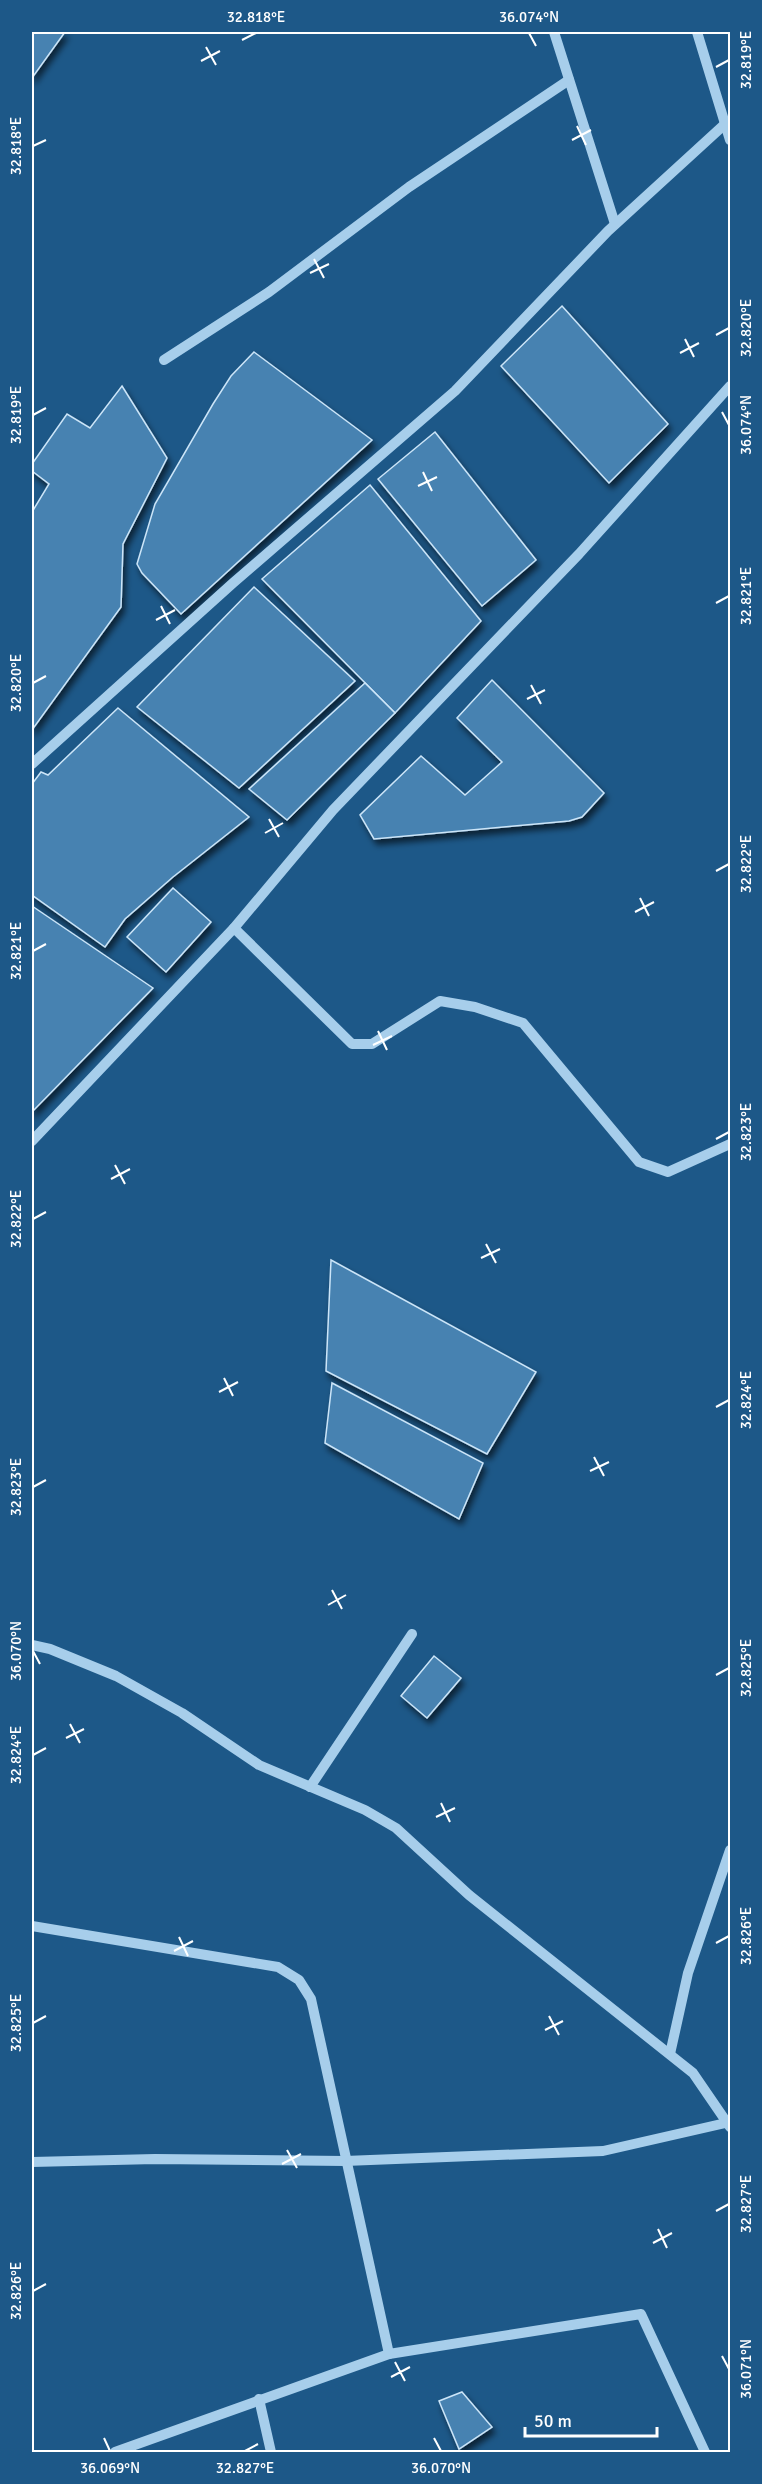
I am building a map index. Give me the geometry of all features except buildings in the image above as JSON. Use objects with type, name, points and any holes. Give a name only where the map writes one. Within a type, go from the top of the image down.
[{"type":"street","points":[[554,32],[615,224]]},
{"type":"street","points":[[697,32],[730,140]]},
{"type":"street","points":[[165,360],[269,292],[409,187],[569,80]]},
{"type":"street","points":[[32,764],[233,583],[455,391],[615,224],[725,124]]},
{"type":"street","points":[[32,1141],[234,928],[333,810],[579,554],[730,386]]},
{"type":"street","points":[[234,928],[352,1044],[372,1044],[440,1001],[476,1007],[523,1023],[639,1162],[668,1172],[730,1144]]},
{"type":"street","points":[[310,1787],[412,1634]]},
{"type":"street","points":[[32,1645],[50,1649],[116,1676],[182,1713],[259,1766],[365,1810],[396,1828],[469,1895],[693,2073],[730,2124],[603,2151],[345,2161],[155,2159],[32,2162]]},
{"type":"street","points":[[670,2054],[688,1973],[730,1850]]},
{"type":"street","points":[[32,1926],[278,1967],[299,1980],[311,1999],[389,2354]]},
{"type":"street","points":[[115,2452],[389,2354],[641,2314],[705,2452]]},
{"type":"street","points":[[259,2399],[271,2452]]}]
